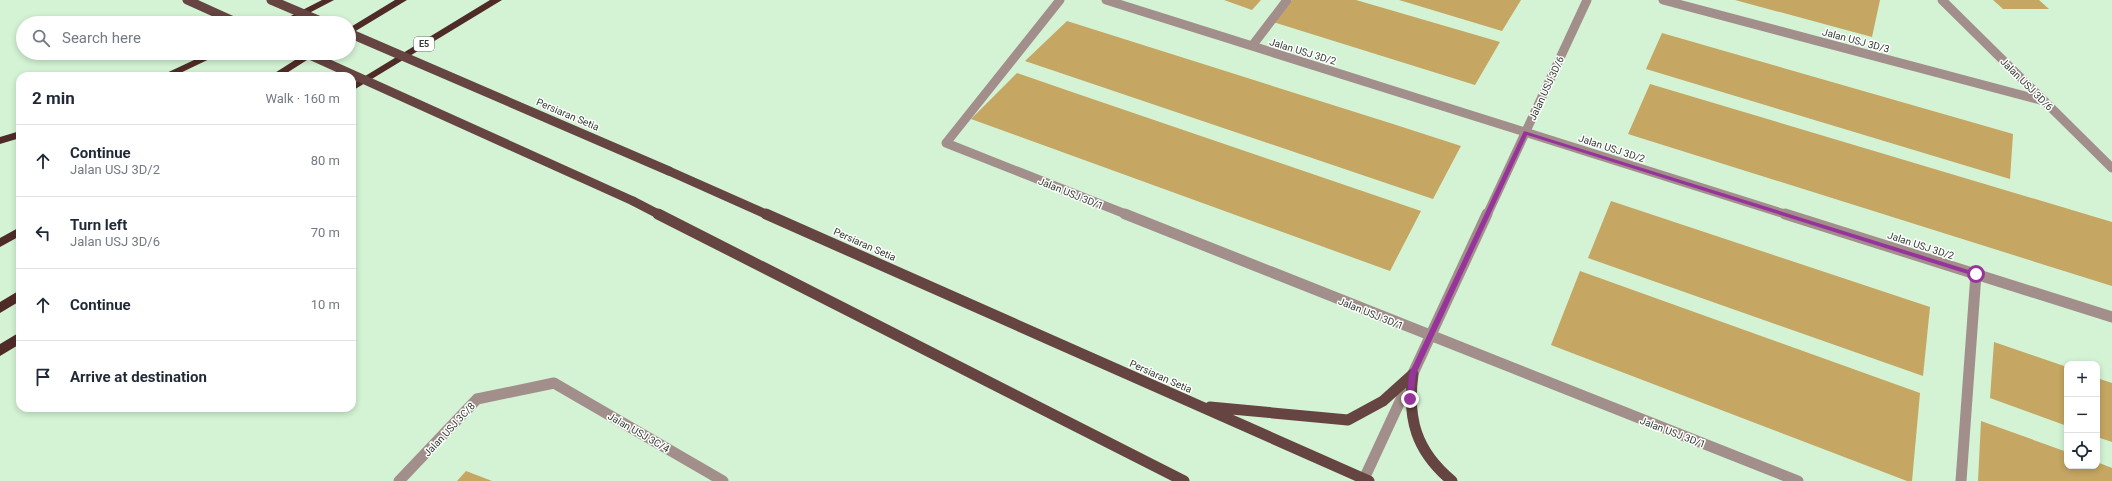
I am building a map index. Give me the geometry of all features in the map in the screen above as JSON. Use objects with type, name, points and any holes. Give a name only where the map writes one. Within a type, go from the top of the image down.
[{"type":"highway","points":[[296,16],[329,0]]},
{"type":"highway","points":[[356,29],[402,0]]},
{"type":"highway","name":"E5","points":[[356,86],[497,0]]},
{"type":"highway","points":[[174,72],[201,60]]},
{"type":"highway","points":[[282,72],[301,60]]},
{"type":"highway","points":[[0,141],[16,135]]},
{"type":"highway","points":[[0,244],[16,234]]},
{"type":"highway","points":[[0,308],[16,298]]},
{"type":"highway","points":[[0,351],[16,340]]},
{"type":"main road","points":[[187,0],[222,16]]},
{"type":"main road","points":[[271,0],[309,16]]},
{"type":"main road","name":"Persiaran Setia","points":[[356,36],[669,171],[1365,480]]},
{"type":"main road","points":[[321,60],[347,72]]},
{"type":"main road","points":[[356,76],[633,201],[1184,481]]},
{"type":"main road","points":[[1200,406],[1348,420],[1383,401],[1413,374]]},
{"type":"main road","points":[[1413,374],[1410,399],[1414,428],[1429,459],[1452,481]]},
{"type":"street","name":"Jalan USJ 3D/1","points":[[1060,0],[946,143],[1798,481]]},
{"type":"street","name":"Jalan USJ 3D/2","points":[[1106,0],[2112,317]]},
{"type":"street","points":[[1252,46],[1287,0]]},
{"type":"street","name":"Jalan USJ 3D/6","points":[[1365,480],[1430,336],[1587,0]]},
{"type":"street","name":"Jalan USJ 3D/3","points":[[1662,0],[2044,101]]},
{"type":"street","name":"Jalan USJ 3D/6","points":[[1942,0],[2112,168]]},
{"type":"street","points":[[1961,481],[1976,274]]},
{"type":"street","name":"Jalan USJ 3C/8","points":[[399,481],[477,399],[554,383]]},
{"type":"street","name":"Jalan USJ 3C/4","points":[[554,383],[723,481]]},
{"type":"building","points":[[1224,0],[1261,0],[1252,10]]},
{"type":"building","points":[[1292,0],[1356,0],[1500,42],[1475,85],[1273,22]]},
{"type":"building","points":[[1399,0],[1521,0],[1502,31]]},
{"type":"building","points":[[1735,0],[1880,0],[1872,37]]},
{"type":"building","points":[[1993,0],[2039,0],[2049,9],[2003,9]]},
{"type":"building","points":[[1067,21],[1461,146],[1433,199],[1025,61]]},
{"type":"building","points":[[1662,33],[2013,134],[2010,179],[1646,69]]},
{"type":"building","points":[[1017,73],[1421,211],[1390,271],[971,119]]},
{"type":"building","points":[[1650,84],[2112,222],[2112,286],[1628,134]]},
{"type":"building","points":[[1611,201],[1930,307],[1923,376],[1588,258]]},
{"type":"building","points":[[1580,271],[1920,393],[1912,481],[1907,481],[1551,345]]},
{"type":"building","points":[[1994,342],[2064,366],[2064,425],[1990,398]]},
{"type":"building","points":[[2100,379],[2112,383],[2112,442],[2100,438]]},
{"type":"building","points":[[1981,421],[2064,451],[2064,469],[2100,469],[2100,463],[2112,468],[2112,481],[1978,481]]},
{"type":"building","points":[[466,471],[492,481],[457,481]]},
{"type":"route","points":[[1410,399],[1413,374],[1526,132],[1976,274]]}]
